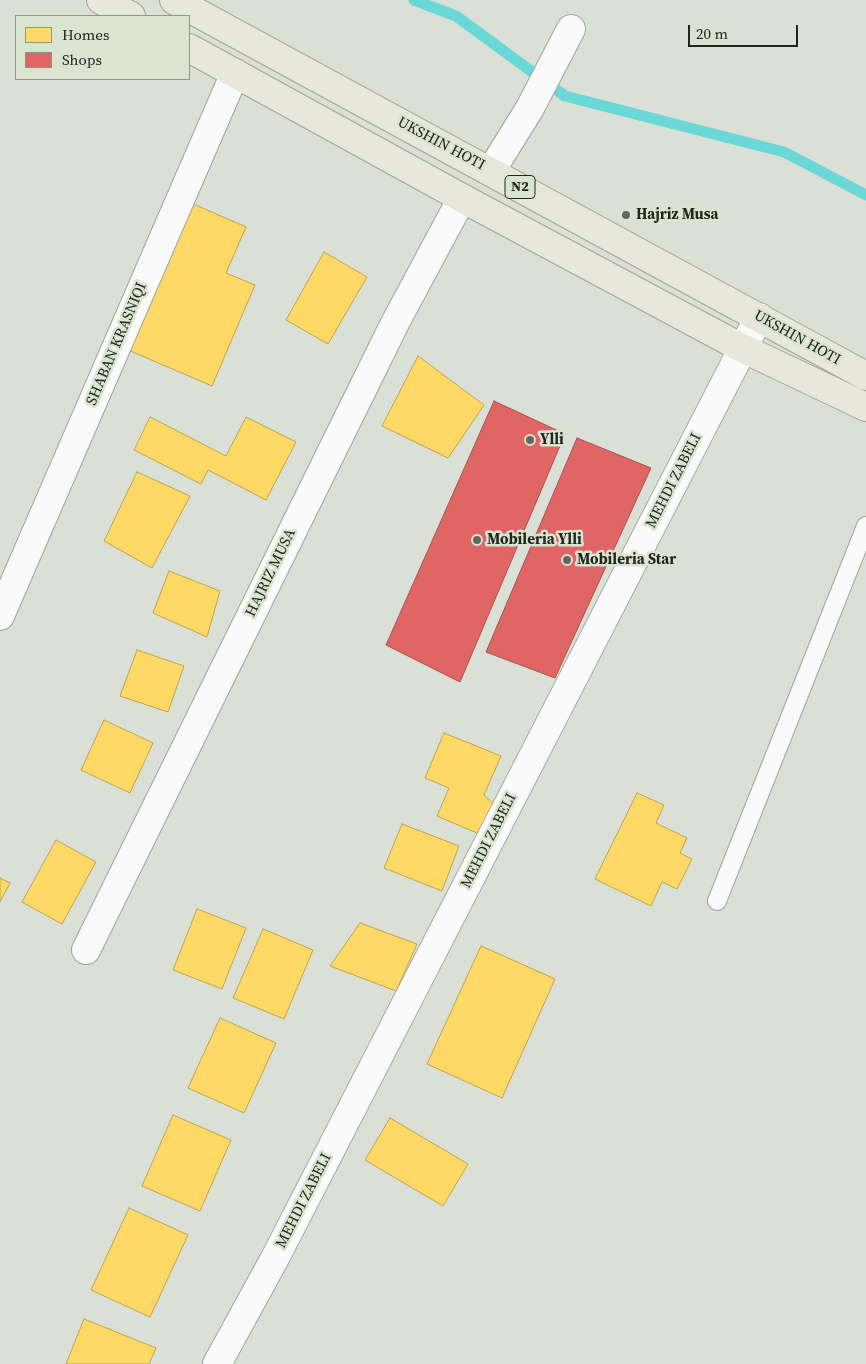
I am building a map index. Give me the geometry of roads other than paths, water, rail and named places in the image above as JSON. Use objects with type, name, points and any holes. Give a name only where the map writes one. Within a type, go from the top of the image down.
[{"type":"main road","points":[[101,0],[129,15]]},
{"type":"main road","name":"UKSHIN HOTI","points":[[174,0],[866,376]]},
{"type":"main road","name":"UKSHIN HOTI","points":[[190,49],[462,198],[742,348],[866,407]]},
{"type":"street","points":[[491,171],[536,97],[571,29]]},
{"type":"street","name":"SHABAN KRASNIQI","points":[[0,616],[234,73]]},
{"type":"street","name":"HAJRIZ MUSA","points":[[86,950],[390,332],[462,198]]},
{"type":"street","name":"MEHDI ZABELI","points":[[218,1364],[275,1258],[759,317]]},
{"type":"lane","points":[[716,901],[866,526]]},
{"type":"waterway","points":[[414,0],[456,16],[565,96],[784,152],[866,195]]},
{"type":"place","name":"Hajriz Musa","points":[[626,215]]},
{"type":"place","name":"Ylli","points":[[530,440]]},
{"type":"place","name":"Mobileria Ylli","points":[[477,540]]},
{"type":"place","name":"Mobileria Star","points":[[567,560]]}]
